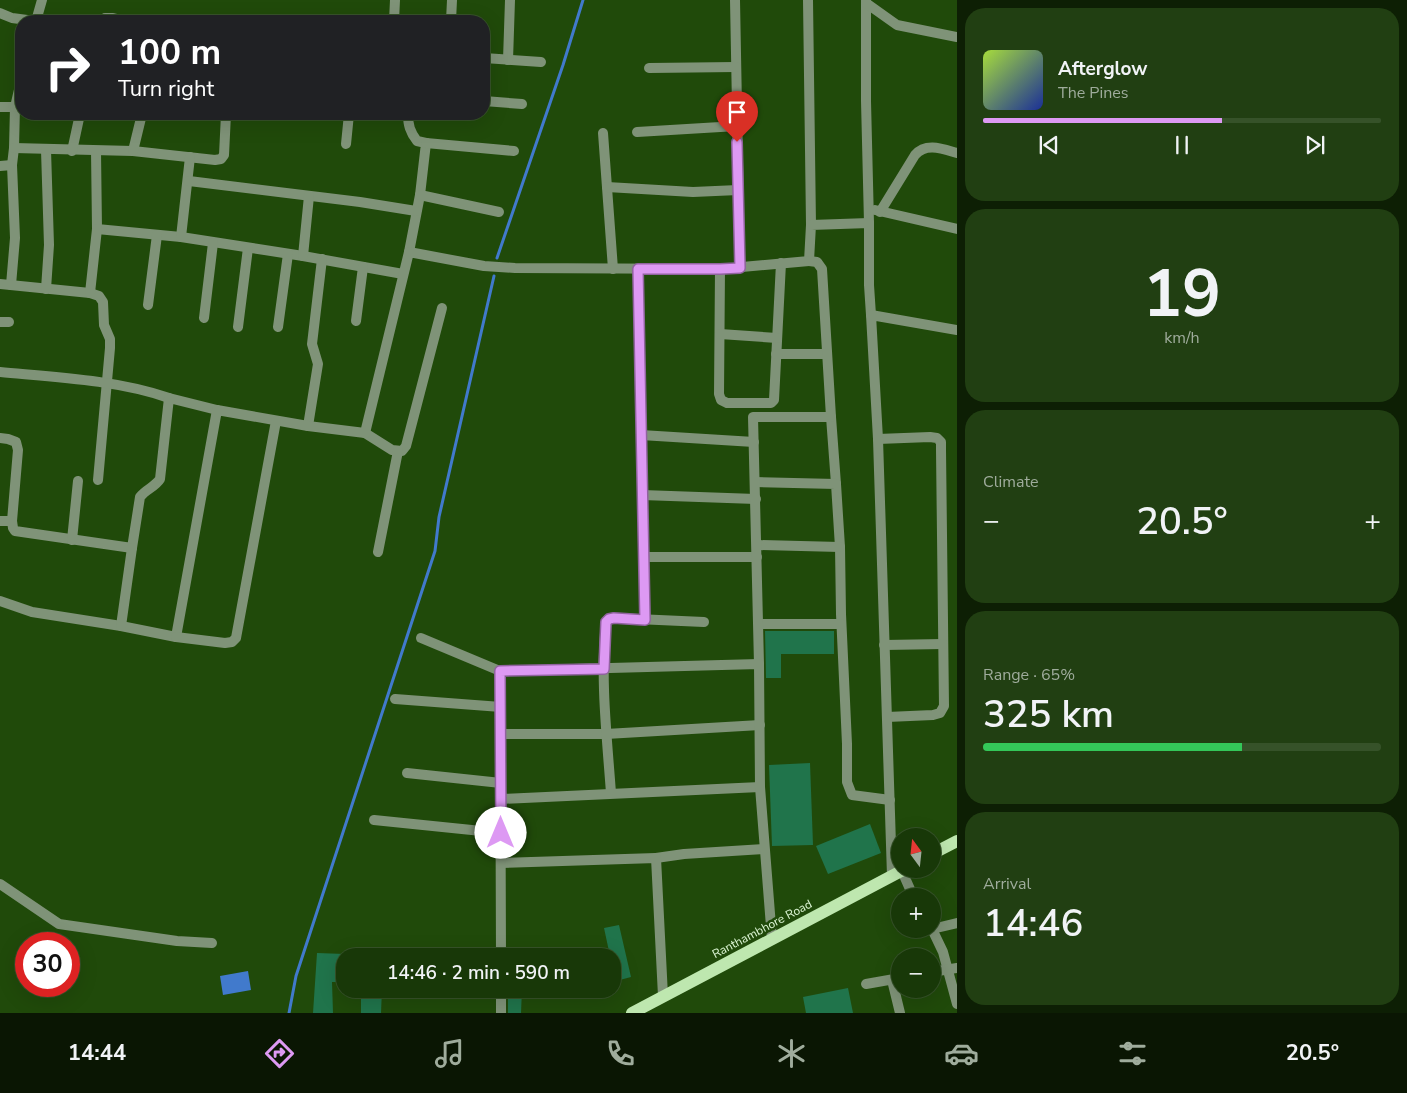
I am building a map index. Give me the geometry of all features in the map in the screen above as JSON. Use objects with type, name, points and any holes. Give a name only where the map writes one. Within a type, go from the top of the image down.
[{"type":"main road","points":[[941,849],[957,841]]},
{"type":"main road","name":"Ranthambhore Road","points":[[632,1013],[891,877]]},
{"type":"street","points":[[38,15],[42,0]]},
{"type":"street","points":[[394,15],[395,0]]},
{"type":"street","points":[[451,15],[452,0]]},
{"type":"street","points":[[508,60],[510,0]]},
{"type":"street","points":[[735,0],[740,268]]},
{"type":"street","points":[[808,0],[811,225],[809,261]]},
{"type":"street","points":[[866,1],[897,25],[957,38]]},
{"type":"street","points":[[866,1],[869,285],[878,439],[890,800],[894,828]]},
{"type":"street","points":[[0,13],[15,18]]},
{"type":"street","points":[[490,58],[541,62]]},
{"type":"street","points":[[649,68],[736,67]]},
{"type":"street","points":[[490,101],[522,104]]},
{"type":"street","points":[[0,107],[15,107],[12,165],[15,238],[5,285],[90,293],[99,296],[103,302],[104,325],[110,339],[98,480]]},
{"type":"street","points":[[72,151],[79,120]]},
{"type":"street","points":[[133,151],[141,120]]},
{"type":"street","points":[[14,148],[72,151],[133,151],[215,160],[221,159],[224,155],[226,120]]},
{"type":"street","points":[[346,144],[348,120]]},
{"type":"street","points":[[408,120],[410,133],[417,141],[514,151]]},
{"type":"street","points":[[637,132],[737,126]]},
{"type":"street","points":[[603,133],[613,269]]},
{"type":"street","points":[[365,433],[409,252],[420,195],[426,143]]},
{"type":"street","points":[[880,212],[920,149],[926,147],[939,148],[957,153]]},
{"type":"street","points":[[46,150],[49,246],[46,289]]},
{"type":"street","points":[[90,293],[97,228],[96,151]]},
{"type":"street","points":[[181,237],[189,181],[190,157]]},
{"type":"street","points":[[0,166],[12,165]]},
{"type":"street","points":[[189,181],[416,211]]},
{"type":"street","points":[[607,187],[692,192],[738,190]]},
{"type":"street","points":[[420,195],[498,212]]},
{"type":"street","points":[[303,256],[309,196]]},
{"type":"street","points":[[869,209],[957,229]]},
{"type":"street","points":[[811,225],[869,223]]},
{"type":"street","points":[[97,228],[181,237],[403,274]]},
{"type":"street","points":[[148,306],[156,234]]},
{"type":"street","points":[[204,318],[214,243]]},
{"type":"street","points":[[238,327],[248,248]]},
{"type":"street","points":[[409,252],[484,266],[515,268],[720,269],[780,263],[817,262],[822,269],[826,354],[840,547],[847,782],[852,794],[890,800]]},
{"type":"street","points":[[278,328],[288,254]]},
{"type":"street","points":[[308,426],[318,364],[312,344],[322,259]]},
{"type":"street","points":[[720,269],[719,394],[721,400],[735,404],[771,403],[774,400],[780,263]]},
{"type":"street","points":[[356,321],[363,267]]},
{"type":"street","points":[[638,269],[645,620]]},
{"type":"street","points":[[0,372],[92,381],[155,393],[217,410],[308,426],[365,433],[392,450],[402,451],[406,446],[442,308]]},
{"type":"street","points":[[872,315],[957,330]]},
{"type":"street","points":[[720,334],[777,338]]},
{"type":"street","points":[[776,354],[826,354]]},
{"type":"street","points":[[121,626],[140,497],[144,492],[156,485],[160,478],[169,398]]},
{"type":"street","points":[[753,404],[759,624],[760,787],[772,939]]},
{"type":"street","points":[[176,637],[217,410]]},
{"type":"street","points":[[753,417],[831,417]]},
{"type":"street","points":[[0,601],[32,612],[176,637],[225,643],[232,642],[236,638],[276,421]]},
{"type":"street","points":[[641,435],[754,442]]},
{"type":"street","points":[[878,439],[930,437],[937,438],[940,442],[944,706],[940,713],[933,715],[887,716]]},
{"type":"street","points":[[0,438],[16,442],[18,450],[12,521],[15,531],[132,548]]},
{"type":"street","points":[[378,552],[398,451]]},
{"type":"street","points":[[72,540],[78,481]]},
{"type":"street","points":[[755,482],[836,484]]},
{"type":"street","points":[[642,495],[756,499]]},
{"type":"street","points":[[0,521],[12,521]]},
{"type":"street","points":[[757,545],[840,547]]},
{"type":"street","points":[[644,557],[757,557]]},
{"type":"street","points":[[612,793],[606,734],[604,669],[606,622],[614,618],[704,622]]},
{"type":"street","points":[[759,624],[841,624]]},
{"type":"street","points":[[421,638],[500,671],[759,664]]},
{"type":"street","points":[[884,645],[943,644]]},
{"type":"street","points":[[500,671],[502,948]]},
{"type":"street","points":[[395,698],[501,707]]},
{"type":"street","points":[[501,734],[606,734],[760,725]]},
{"type":"street","points":[[407,773],[501,783]]},
{"type":"street","points":[[501,798],[760,787]]},
{"type":"street","points":[[374,820],[501,833]]},
{"type":"street","points":[[502,863],[656,858],[764,848]]},
{"type":"street","points":[[656,858],[663,996]]},
{"type":"street","points":[[0,884],[59,924],[177,941],[212,943]]},
{"type":"street","points":[[941,927],[957,923]]},
{"type":"street","points":[[936,938],[953,969],[957,1004]]},
{"type":"street","points":[[866,984],[891,980]]},
{"type":"street","points":[[501,998],[501,1013]]},
{"type":"street","points":[[898,998],[900,1013]]},
{"type":"water","points":[[248,971],[251,990],[223,995],[220,976]]},
{"type":"building","points":[[765,631],[834,631],[834,654],[781,654],[781,678],[766,678]]},
{"type":"building","points":[[810,763],[813,845],[772,846],[769,765]]},
{"type":"building","points":[[870,824],[881,853],[828,874],[816,846]]},
{"type":"building","points":[[619,925],[631,977],[621,980],[621,948],[608,948],[604,928]]},
{"type":"building","points":[[317,953],[336,954],[336,982],[332,982],[333,1013],[313,1013]]},
{"type":"building","points":[[848,988],[853,1013],[806,1013],[803,997]]},
{"type":"building","points":[[361,998],[382,998],[381,1013],[361,1013]]},
{"type":"building","points":[[508,998],[522,998],[521,1013],[508,1013]]},
{"type":"waterway","points":[[497,258],[563,65],[583,0]]},
{"type":"waterway","points":[[289,1013],[296,976],[435,551],[439,517],[494,276]]},
{"type":"route","points":[[501,833],[500,671],[604,669],[606,622],[614,618],[645,620],[638,269],[740,268],[737,142]]}]
